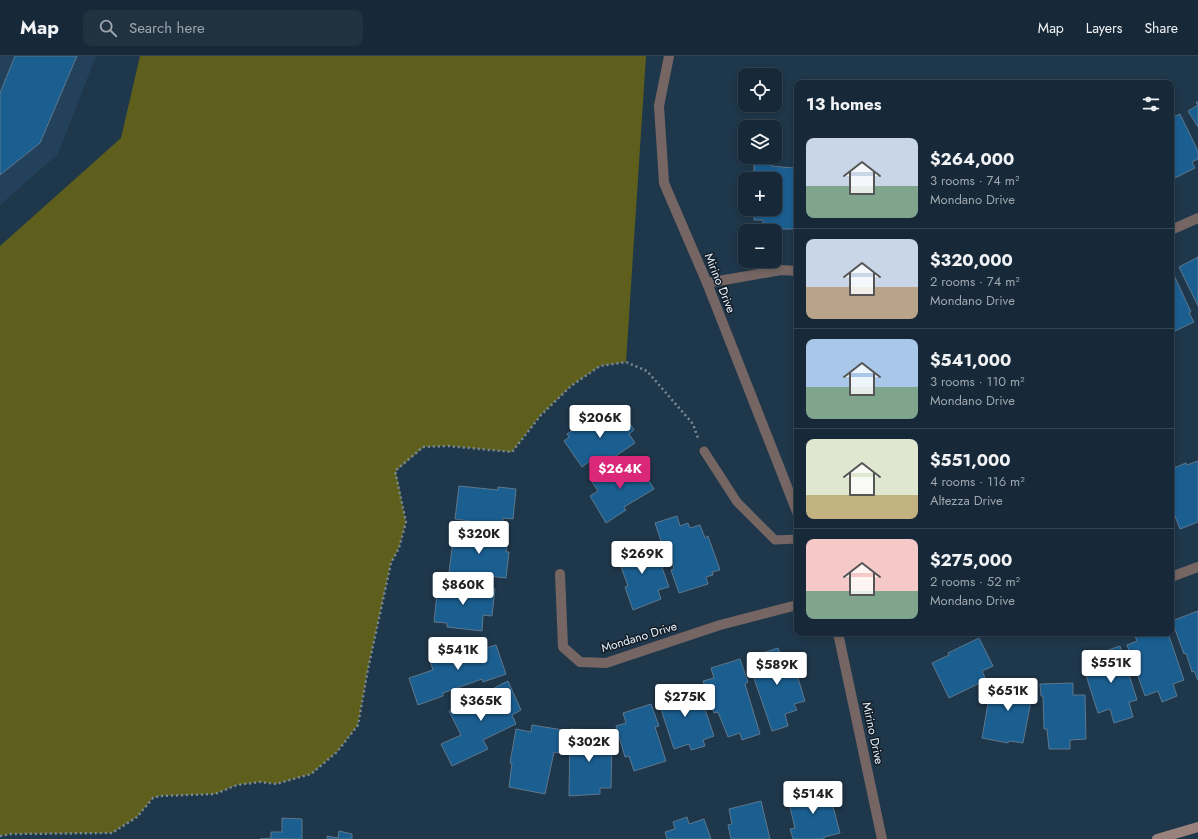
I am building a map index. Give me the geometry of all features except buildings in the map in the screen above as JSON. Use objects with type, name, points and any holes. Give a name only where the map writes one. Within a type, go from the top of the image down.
[{"type":"street","name":"Mirino Drive","points":[[669,56],[659,106],[664,183],[707,283],[794,504]]},
{"type":"street","points":[[1174,229],[1198,218]]},
{"type":"street","points":[[707,283],[781,270],[794,271]]},
{"type":"street","points":[[1174,576],[1198,567]]},
{"type":"street","name":"Mondano Drive","points":[[560,574],[563,647],[580,662],[606,663],[720,625],[794,606]]},
{"type":"street","name":"Mirino Drive","points":[[839,636],[882,839]]},
{"type":"street","points":[[1157,839],[1198,828]]},
{"type":"lane","points":[[704,451],[737,502],[775,540],[794,539]]},
{"type":"path","points":[[0,836],[11,834],[112,833],[137,817],[153,798],[160,796],[215,794],[237,785],[260,782],[276,784],[311,774],[337,752],[358,724],[368,669],[391,563],[399,548],[406,522],[395,471],[424,448],[448,446],[512,452],[541,415],[571,386],[600,366],[626,362],[647,372],[693,424],[704,451]]},
{"type":"shaded area","points":[[0,56],[96,56],[58,154],[0,205]]},
{"type":"shaded area","points":[[140,56],[646,56],[626,362],[600,366],[571,386],[541,415],[512,452],[448,446],[424,447],[396,471],[406,522],[399,548],[391,563],[368,669],[358,725],[337,752],[311,774],[276,784],[260,782],[237,785],[215,794],[160,796],[153,798],[137,817],[112,833],[11,834],[0,836],[0,246],[121,138]]}]
